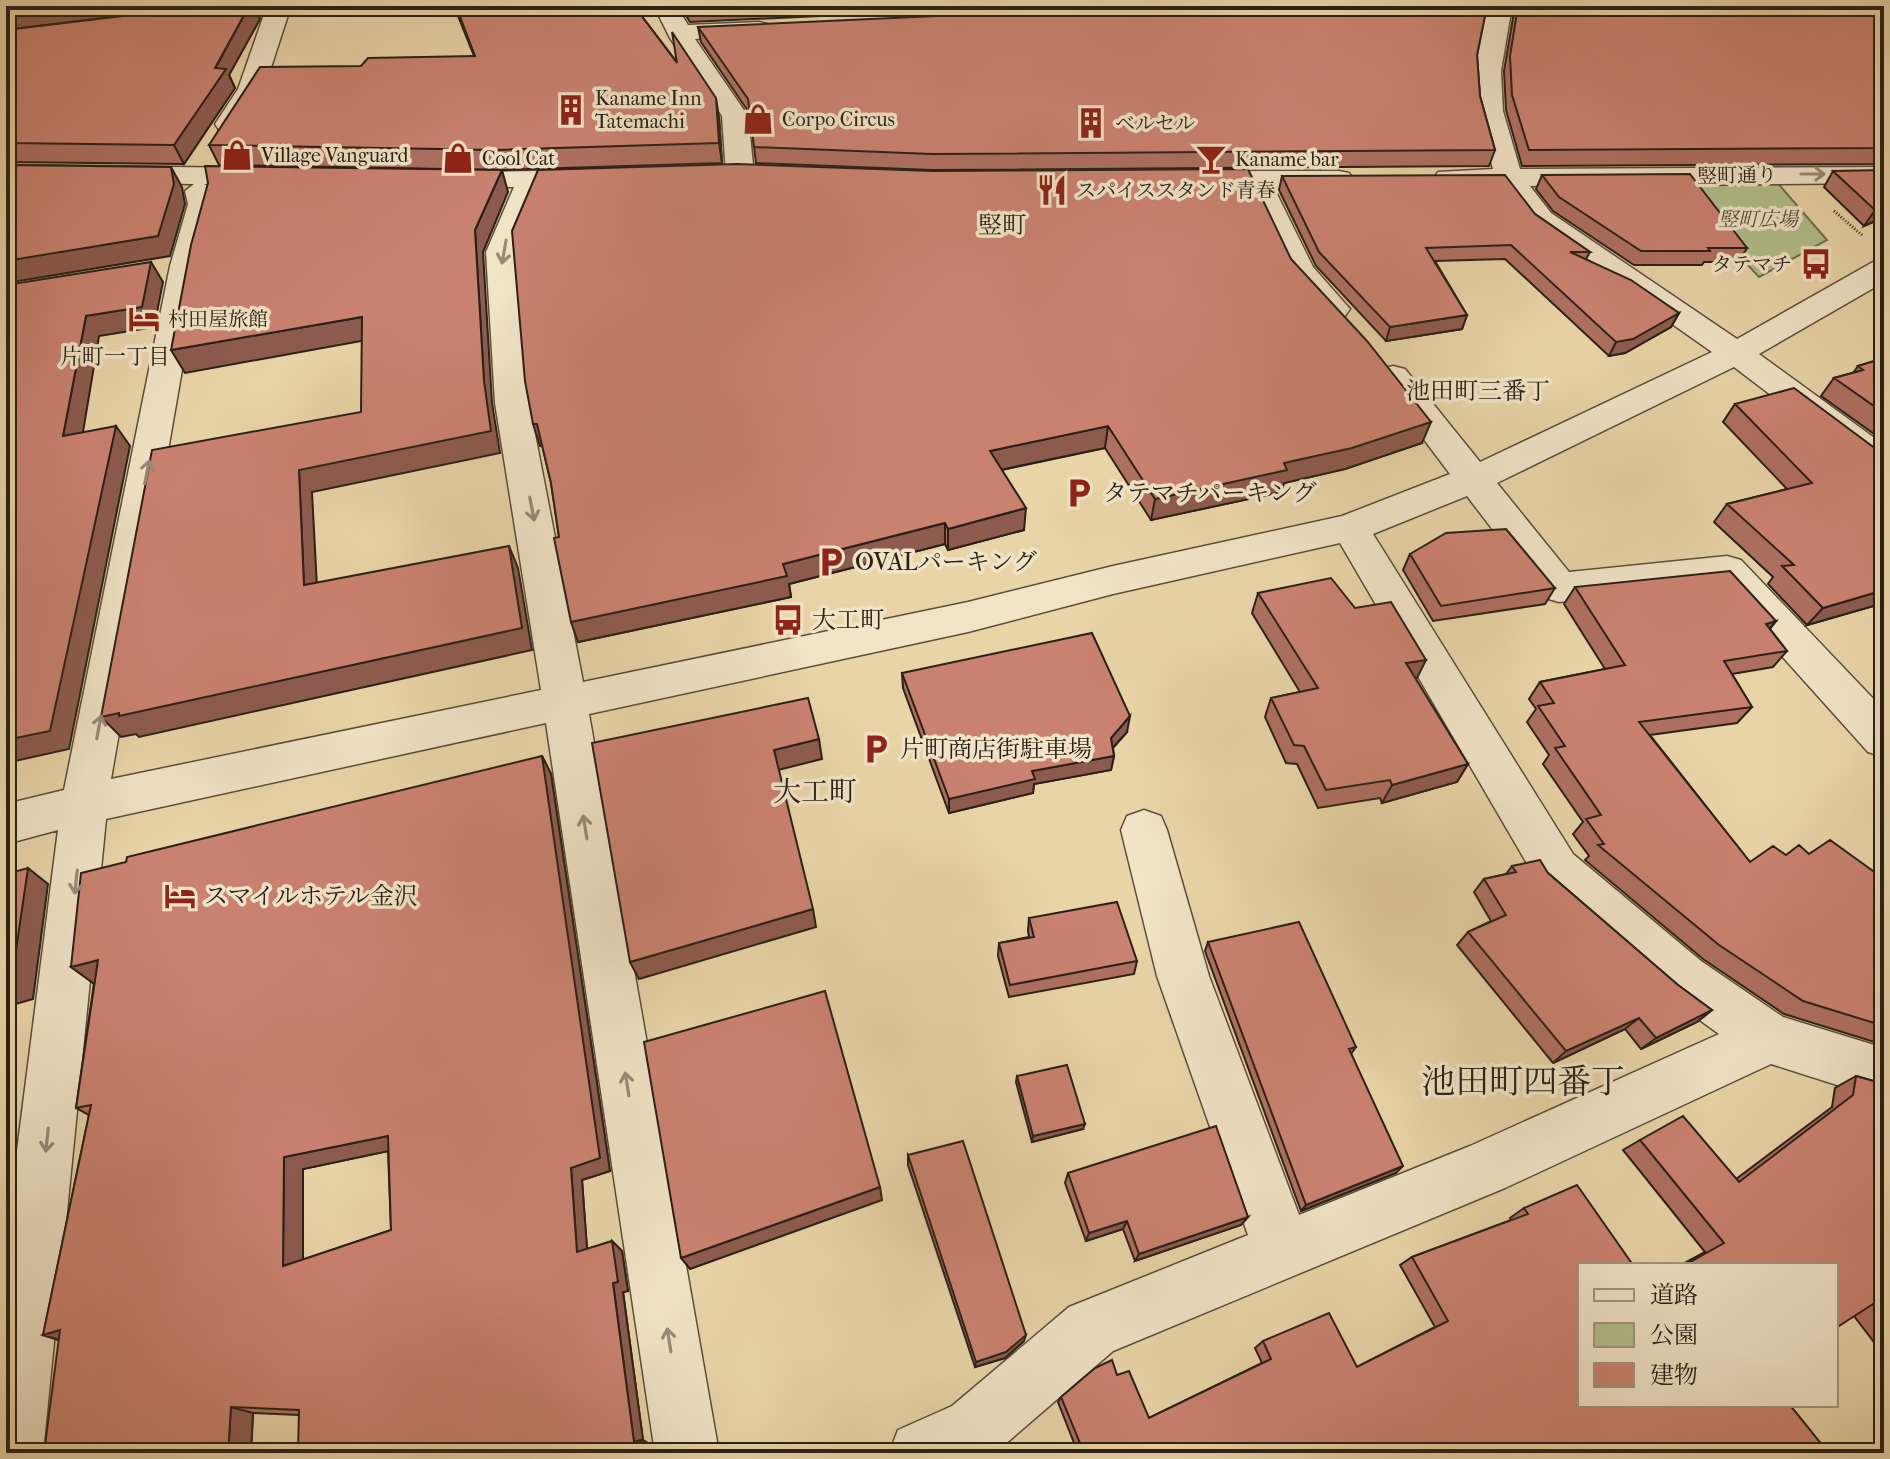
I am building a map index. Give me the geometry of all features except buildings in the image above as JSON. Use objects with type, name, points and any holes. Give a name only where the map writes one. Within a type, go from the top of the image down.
[{"type":"street","points":[[11,1453],[84,804],[170,268],[202,204],[196,174],[251,89],[279,6],[249,10]]},
{"type":"street","points":[[665,6],[679,33],[735,116],[740,174]]},
{"type":"street","points":[[1500,6],[1488,71],[1490,111],[1509,178],[1541,219],[1736,353],[1884,463]]},
{"type":"street","points":[[954,20],[991,14]]},
{"type":"street","points":[[679,33],[786,28]]},
{"type":"street","points":[[6,173],[288,176]]},
{"type":"street","points":[[711,175],[770,175]]},
{"type":"street","name":"竪町通り","points":[[1414,178],[1884,175]]},
{"type":"street","points":[[410,179],[619,177]]},
{"type":"street","points":[[1164,180],[1367,178]]},
{"type":"street","points":[[532,179],[501,252],[512,403],[542,562],[687,1453]]},
{"type":"street","points":[[1256,179],[1299,271],[1363,341],[1559,588],[1727,570],[1884,739]]},
{"type":"street","points":[[6,824],[84,804],[968,617],[1113,580],[1350,528],[1474,479],[1736,353],[1884,269]]},
{"type":"street","points":[[1350,528],[1556,869],[1683,978],[1769,1038],[1884,1074]]},
{"type":"street","points":[[1144,830],[1183,976],[1283,1250]]},
{"type":"street","points":[[921,1453],[975,1429],[1091,1329],[1485,1168],[1769,1038]]},
{"type":"green space","name":"竪町広場","points":[[1669,180],[1775,180],[1827,240],[1759,277]]},
{"type":"place","name":"Kaname Inn Tatemachi","points":[[571,110]]},
{"type":"place","name":"Corpo Circus","points":[[758,119]]},
{"type":"place","name":"ベルセル","points":[[1091,123]]},
{"type":"place","name":"Village Vanguard","points":[[237,155]]},
{"type":"place","name":"Cool Cat","points":[[458,158]]},
{"type":"place","name":"Kaname bar","points":[[1211,159]]},
{"type":"place","name":"スパイススタンド青春","points":[[1052,190]]},
{"type":"place","name":"タテマチ","points":[[1816,264]]},
{"type":"place","name":"村田屋旅館","points":[[144,319]]},
{"type":"place","name":"タテマチパーキング","points":[[1079,493]]},
{"type":"place","name":"OVALパーキング","points":[[831,562]]},
{"type":"place","name":"大工町","points":[[788,620]]},
{"type":"place","name":"片町商店街駐車場","points":[[876,749]]},
{"type":"place","name":"スマイルホテル金沢","points":[[180,896]]},
{"type":"district","name":"竪町","points":[[1002,225]]},
{"type":"district","name":"片町一丁目","points":[[115,356]]},
{"type":"district","name":"池田町三番丁","points":[[1478,391]]},
{"type":"district","name":"大工町","points":[[815,791]]},
{"type":"district","name":"池田町四番丁","points":[[1523,1081]]}]
